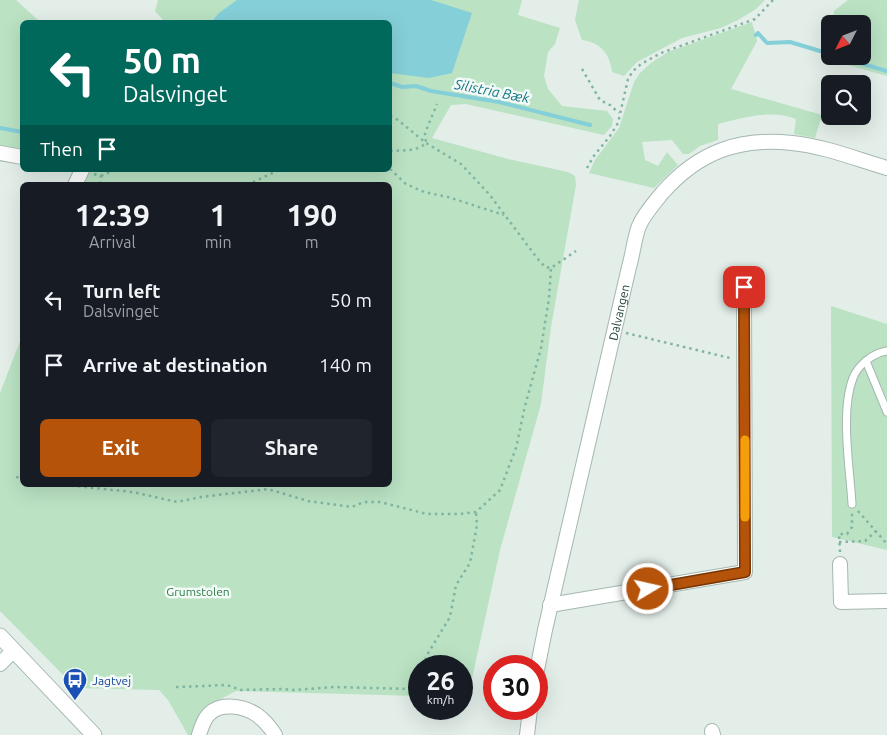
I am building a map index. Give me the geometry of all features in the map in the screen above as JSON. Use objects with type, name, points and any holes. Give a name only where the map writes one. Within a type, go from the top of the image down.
[{"type":"street","name":"Dalvangen","points":[[540,655],[639,226],[656,201],[673,182],[709,155],[730,146],[747,142],[777,141],[815,147],[887,168]]},
{"type":"street","points":[[0,152],[20,157]]},
{"type":"street","points":[[550,605],[745,572],[744,287]]},
{"type":"street","points":[[840,557],[841,602],[887,601]]},
{"type":"street","points":[[0,636],[94,735]]},
{"type":"street","points":[[0,664],[13,650]]},
{"type":"street","points":[[199,735],[209,713],[222,707],[237,706],[257,715],[275,735]]},
{"type":"street","points":[[527,735],[529,720]]},
{"type":"lane","points":[[852,504],[846,413],[853,378],[870,357],[887,350]]},
{"type":"lane","points":[[866,361],[887,412]]},
{"type":"path","points":[[587,168],[618,123],[628,79],[633,71],[641,64],[662,53],[756,19],[773,0]]},
{"type":"path","points":[[582,69],[600,100],[610,105],[619,113]]},
{"type":"path","points":[[426,143],[425,133],[437,104]]},
{"type":"path","points":[[392,117],[426,143],[460,164],[489,194],[545,267],[551,268],[576,251]]},
{"type":"path","points":[[392,151],[414,150],[426,143]]},
{"type":"path","points":[[392,171],[406,184],[424,192],[448,197],[504,215]]},
{"type":"path","points":[[101,176],[110,172]]},
{"type":"path","points":[[253,182],[275,172]]},
{"type":"path","points":[[85,487],[134,492],[177,502],[201,497],[215,497],[268,489],[308,501],[352,507],[364,502],[380,502],[427,514],[476,512],[500,490],[516,448],[541,348],[549,298],[551,268]]},
{"type":"path","points":[[615,331],[744,361]]},
{"type":"path","points":[[16,477],[20,478]]},
{"type":"path","points":[[852,504],[887,544]]},
{"type":"path","points":[[840,557],[839,534],[847,534],[852,527],[852,504]]},
{"type":"path","points":[[427,655],[450,617],[456,585],[470,563],[477,525],[476,512]]},
{"type":"path","points":[[839,542],[865,541],[876,531]]},
{"type":"path","points":[[176,687],[227,685],[241,690],[281,688],[296,690],[334,687],[408,689]]},
{"type":"green space","points":[[0,0],[16,0],[38,20],[20,20],[20,150],[0,145]]},
{"type":"green space","name":"Grumstolen","points":[[158,0],[522,0],[518,15],[560,28],[555,44],[548,52],[544,76],[548,89],[562,106],[607,111],[613,119],[612,126],[604,135],[466,104],[451,105],[432,138],[508,159],[568,172],[575,176],[576,185],[551,327],[541,404],[500,550],[473,674],[473,655],[408,655],[408,696],[236,691],[208,706],[194,735],[188,735],[168,700],[159,690],[76,688],[0,611],[0,393],[20,341],[20,487],[392,487],[392,182],[85,182],[90,172],[392,172],[392,20],[353,20],[222,13],[212,20],[163,20],[155,11]]},
{"type":"green space","points":[[579,0],[765,0],[756,9],[738,20],[721,28],[682,38],[637,62],[624,76],[612,72],[606,54],[599,46],[582,40],[575,20]]},
{"type":"green space","points":[[848,0],[887,0],[887,76],[848,65],[871,65],[871,15],[833,15],[834,11]]},
{"type":"green space","points":[[752,22],[757,41],[731,89],[821,115],[815,138],[794,134],[796,119],[787,116],[768,115],[737,119],[718,124],[718,140],[700,146],[689,154],[683,154],[672,140],[642,142],[645,160],[658,166],[667,152],[678,165],[654,188],[589,173],[595,160],[619,128],[634,82],[640,73],[651,63],[668,52]]},
{"type":"green space","points":[[831,306],[887,324],[887,550],[832,537]]},
{"type":"water","points":[[237,0],[431,0],[472,13],[452,73],[429,78],[392,73],[392,20],[213,20]]},
{"type":"waterway","name":"Silistria Bæk","points":[[756,35],[758,33],[767,43],[790,42],[821,51]]},
{"type":"waterway","name":"Silistria Bæk","points":[[867,65],[887,71]]},
{"type":"waterway","name":"Silistria Bæk","points":[[392,84],[402,87],[416,86],[431,91],[499,102],[590,125]]},
{"type":"waterway","name":"Silistria Bæk","points":[[0,128],[20,132]]},
{"type":"slow traffic","points":[[745,440],[745,517]]},
{"type":"place","name":"Jagtvej","points":[[75,701]]},
{"type":"route","points":[[648,589],[745,572],[744,287]]}]
